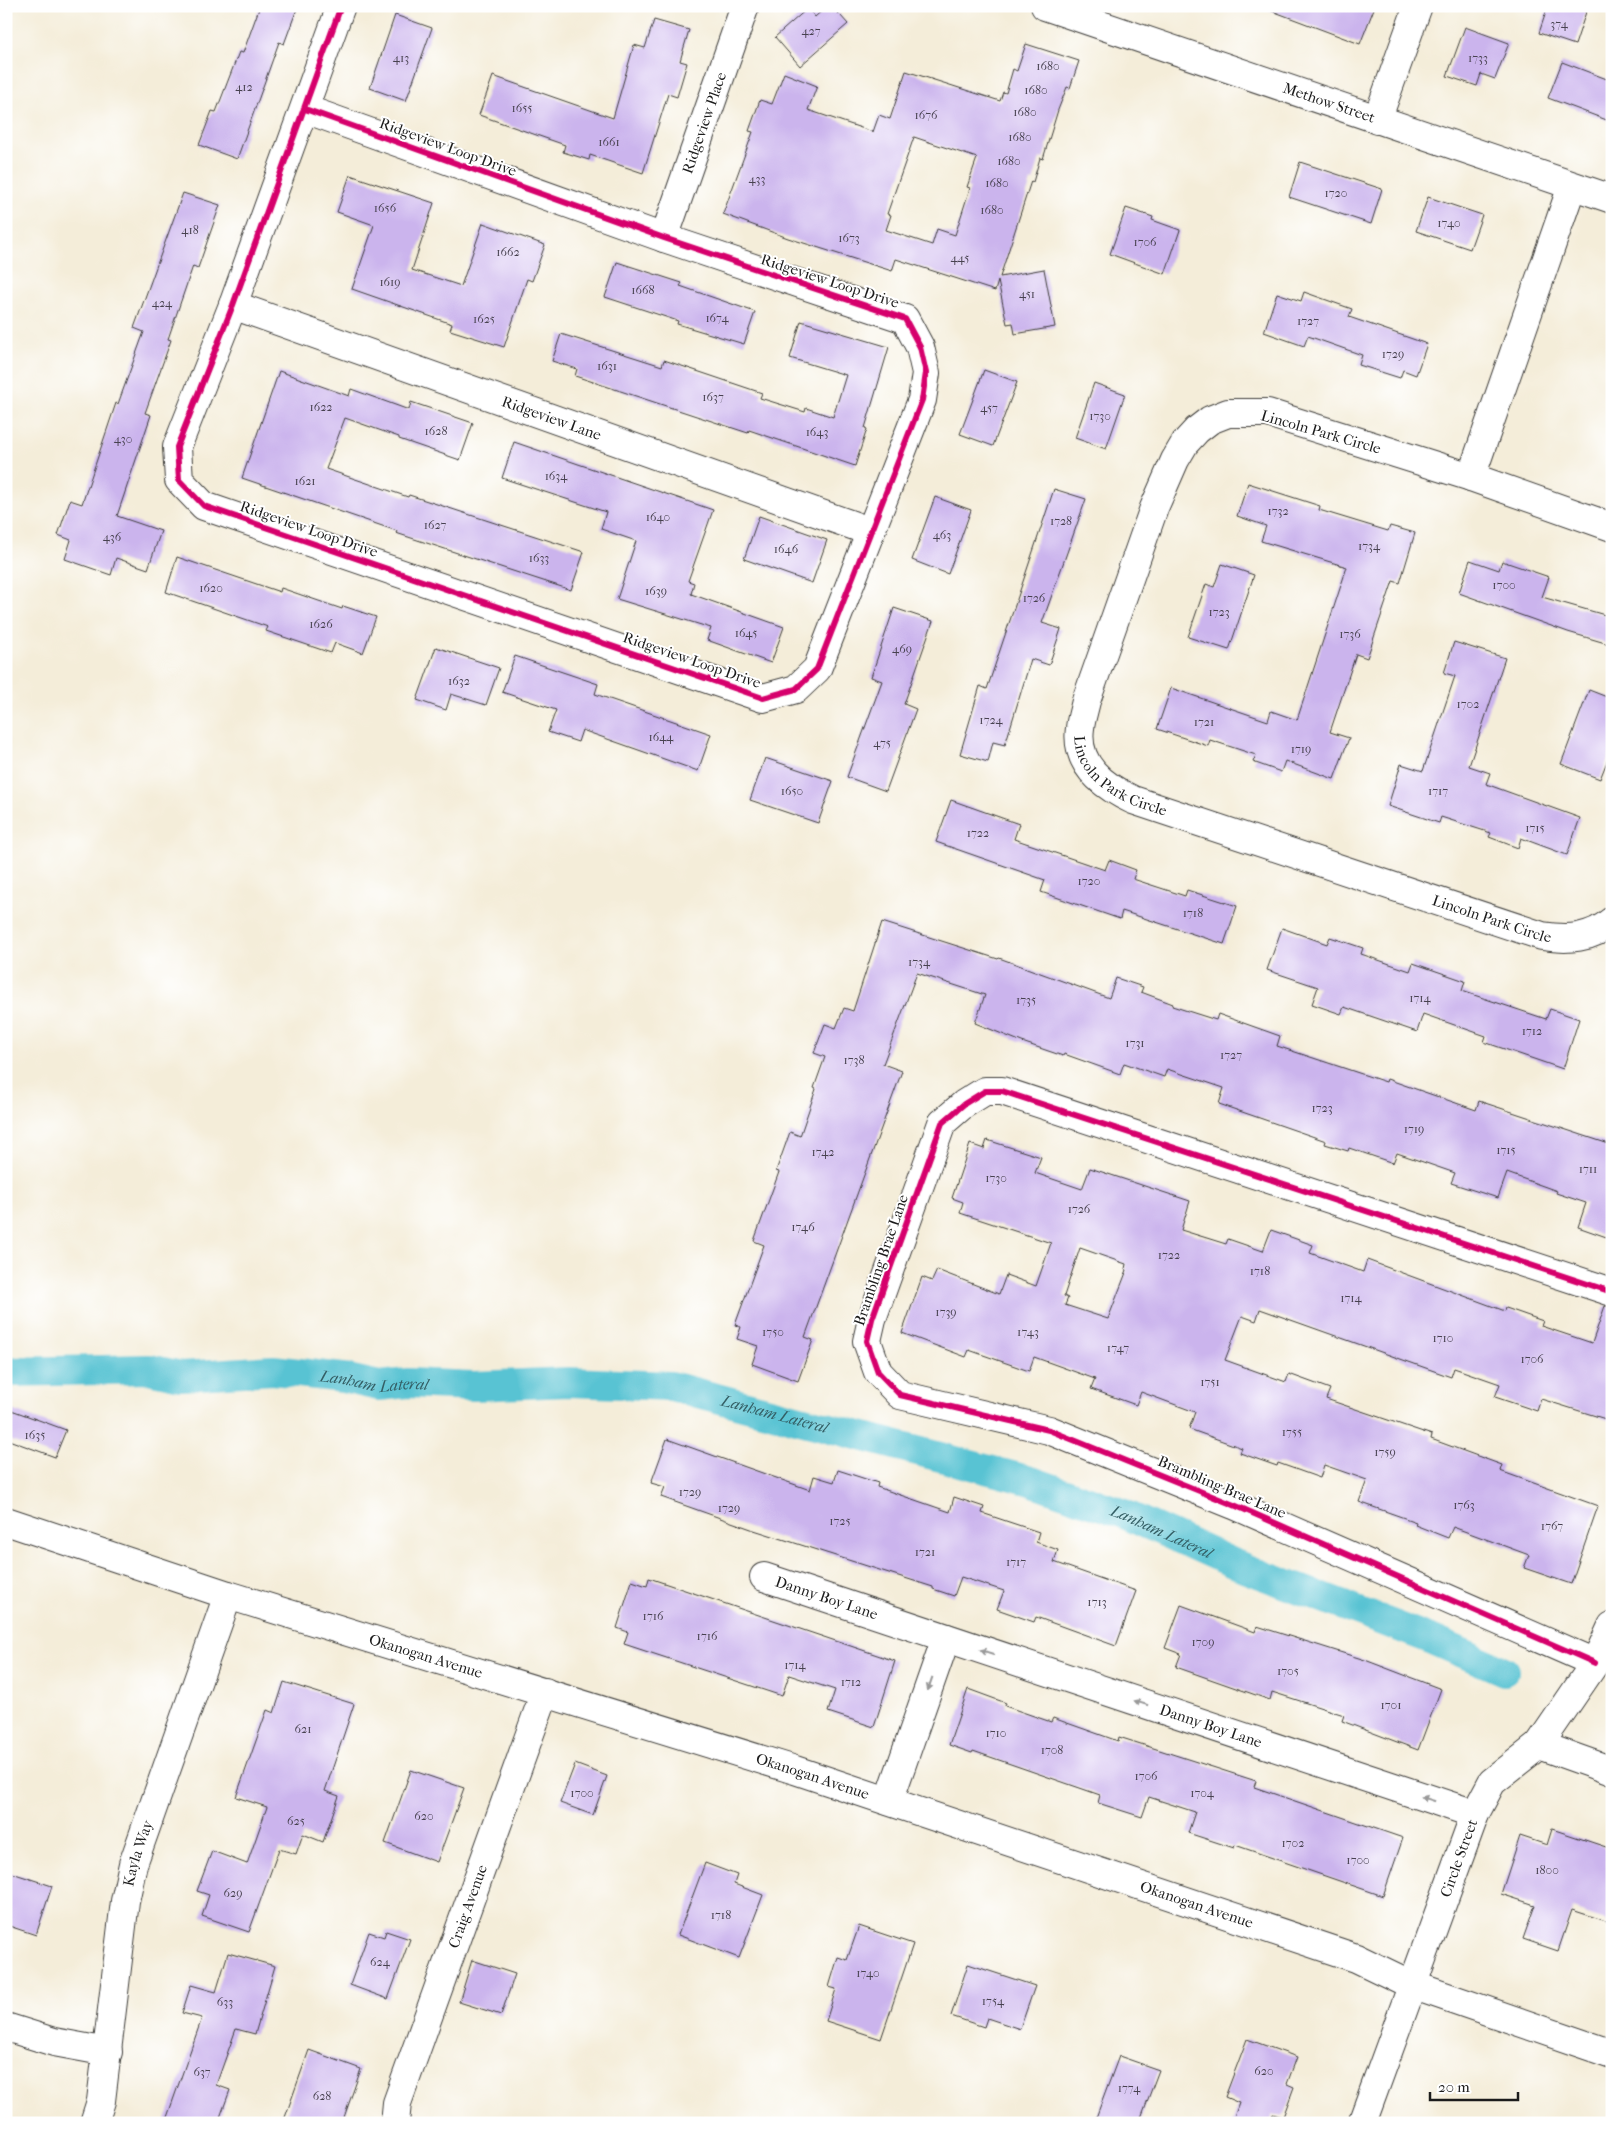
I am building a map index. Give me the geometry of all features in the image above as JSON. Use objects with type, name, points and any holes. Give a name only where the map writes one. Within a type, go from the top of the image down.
[{"type":"street","name":"Ridgeview Loop Drive","points":[[305,109],[664,238],[905,319],[920,347],[926,373],[922,400],[869,531],[817,669],[796,689],[763,698],[204,506],[180,480],[177,447],[233,305],[341,6]]},
{"type":"street","name":"Ridgeview Place","points":[[664,238],[745,6]]},
{"type":"street","name":"Methow Street","points":[[1045,6],[1612,199]]},
{"type":"street","points":[[1377,120],[1418,6]]},
{"type":"street","points":[[1471,477],[1572,186]]},
{"type":"street","name":"Ridgeview Lane","points":[[233,305],[869,531]]},
{"type":"street","name":"Lincoln Park Circle","points":[[1612,526],[1471,477],[1268,413],[1228,413],[1210,420],[1197,430],[1185,443],[1175,460],[1154,508],[1086,702],[1079,729],[1080,751],[1088,767],[1098,780],[1114,791],[1133,800],[1542,936],[1562,939],[1581,937],[1593,933],[1612,921]]},
{"type":"street","name":"Brambling Brae Lane","points":[[1595,1663],[1234,1505],[1049,1430],[900,1395],[878,1372],[867,1341],[872,1319],[942,1122],[964,1104],[985,1091],[1002,1091],[1612,1292]]},
{"type":"street","name":"Okanogan Avenue","points":[[6,1521],[228,1595],[796,1770],[890,1801],[1356,1958],[1412,1985],[1612,2054]]},
{"type":"street","name":"Danny Boy Lane","points":[[764,1577],[1475,1814]]},
{"type":"street","name":"Kayla Way","points":[[94,2123],[101,2101],[125,1901],[133,1864],[228,1595]]},
{"type":"street","name":"Circle Street","points":[[1362,2123],[1475,1814],[1492,1782],[1539,1745],[1595,1663],[1612,1626]]},
{"type":"street","points":[[890,1801],[946,1638]]},
{"type":"street","name":"Craig Avenue","points":[[395,2123],[397,2102],[545,1692]]},
{"type":"street","points":[[1539,1745],[1612,1771]]},
{"type":"street","points":[[6,2027],[54,2042],[108,2052]]},
{"type":"building","points":[[260,6],[298,6],[284,44],[279,42],[237,159],[199,145],[212,111],[216,112],[239,52],[243,53]]},
{"type":"building","points":[[827,6],[832,6],[848,24],[800,66],[775,37],[808,8],[815,17]]},
{"type":"building","points":[[1267,6],[1375,6],[1360,44],[1267,9]]},
{"type":"building","points":[[1548,6],[1588,6],[1575,45],[1539,33]]},
{"type":"building","points":[[395,15],[432,28],[406,101],[370,88]]},
{"type":"building","points":[[654,20],[689,30],[680,61],[687,63],[677,97],[668,94],[643,173],[590,155],[589,160],[563,152],[565,145],[479,115],[493,76],[613,118],[634,45],[645,48]]},
{"type":"building","points":[[1465,27],[1509,43],[1495,79],[1481,74],[1477,86],[1447,76]]},
{"type":"building","points":[[1026,44],[1079,61],[1070,88],[1067,87],[1058,110],[1043,159],[1040,158],[1033,182],[1031,181],[1000,277],[1044,269],[1055,327],[1015,334],[1013,323],[1007,324],[998,281],[995,291],[896,259],[892,271],[788,238],[723,214],[753,132],[749,131],[760,100],[772,104],[784,73],[817,86],[808,110],[873,132],[879,115],[890,119],[906,71],[1000,101],[1003,92],[1006,93],[1013,69],[1017,71]],"holes":[[[914,137],[977,158],[967,187],[970,188],[955,235],[937,229],[932,245],[886,230],[891,215],[887,214]]]},
{"type":"building","points":[[1562,62],[1612,81],[1612,122],[1548,98]]},
{"type":"building","points":[[1300,162],[1382,189],[1371,224],[1289,197]]},
{"type":"building","points":[[350,175],[434,203],[412,270],[461,286],[483,223],[545,245],[532,281],[527,279],[504,347],[450,330],[452,324],[352,289],[374,225],[337,212]]},
{"type":"building","points":[[183,193],[220,205],[198,268],[193,266],[168,339],[171,340],[145,413],[151,415],[117,516],[161,531],[148,569],[116,558],[111,575],[65,559],[71,540],[58,535],[70,500],[82,504],[116,403],[118,404],[144,332],[134,328]]},
{"type":"building","points":[[1428,197],[1482,215],[1470,249],[1416,231]]},
{"type":"building","points":[[1126,208],[1153,217],[1152,220],[1180,230],[1165,274],[1110,254]]},
{"type":"building","points":[[617,262],[682,283],[680,286],[755,312],[744,344],[677,324],[678,321],[605,297]]},
{"type":"building","points":[[1304,292],[1352,309],[1349,317],[1427,344],[1416,375],[1403,370],[1400,378],[1359,365],[1362,355],[1308,336],[1304,346],[1264,332],[1277,293],[1301,301]]},
{"type":"building","points":[[801,321],[889,347],[855,466],[749,430],[748,433],[575,376],[577,369],[552,361],[561,334],[662,366],[664,360],[762,393],[760,398],[805,412],[806,408],[833,417],[846,375],[790,358]]},
{"type":"building","points":[[984,370],[1017,382],[993,446],[960,434]]},
{"type":"building","points":[[279,371],[349,396],[351,389],[409,410],[411,402],[473,423],[460,460],[345,418],[326,469],[408,497],[409,495],[584,552],[571,590],[396,533],[397,531],[242,478]]},
{"type":"building","points":[[1094,383],[1125,394],[1106,449],[1075,438]]},
{"type":"building","points":[[514,442],[713,510],[688,581],[694,583],[691,594],[784,627],[771,663],[707,640],[711,628],[617,599],[636,541],[601,529],[606,512],[502,478]]},
{"type":"building","points":[[1248,483],[1320,506],[1319,510],[1388,531],[1390,526],[1415,533],[1400,583],[1393,581],[1367,658],[1356,654],[1330,732],[1349,738],[1334,779],[1285,761],[1281,772],[1253,762],[1256,755],[1210,740],[1208,746],[1157,729],[1171,688],[1268,721],[1271,711],[1297,720],[1347,567],[1261,541],[1266,526],[1237,516]]},
{"type":"building","points":[[1054,489],[1086,499],[1042,623],[1061,629],[1049,665],[1031,659],[1005,745],[993,742],[988,762],[960,754],[980,686],[987,689]]},
{"type":"building","points":[[935,497],[971,510],[948,574],[912,560]]},
{"type":"building","points":[[759,516],[827,540],[812,583],[744,559]]},
{"type":"building","points":[[177,557],[280,592],[281,588],[342,609],[343,606],[376,617],[363,653],[335,643],[331,653],[266,631],[268,627],[166,592]]},
{"type":"building","points":[[1470,560],[1499,570],[1502,561],[1549,577],[1542,597],[1612,617],[1612,645],[1568,632],[1459,593]]},
{"type":"building","points":[[1222,564],[1254,575],[1229,650],[1188,637],[1206,584],[1214,587]]},
{"type":"building","points":[[894,608],[933,621],[904,704],[916,709],[886,791],[847,777],[882,681],[871,677]]},
{"type":"building","points":[[1454,642],[1505,658],[1469,766],[1490,773],[1486,784],[1580,818],[1567,855],[1521,838],[1518,848],[1489,837],[1491,833],[1441,817],[1439,823],[1388,806],[1401,764],[1423,771],[1455,676],[1444,673]]},
{"type":"building","points":[[436,647],[499,668],[486,705],[451,694],[446,710],[417,700]]},
{"type":"building","points":[[515,656],[598,684],[595,694],[711,734],[698,771],[582,730],[578,742],[548,732],[556,710],[502,692]]},
{"type":"building","points":[[1589,690],[1612,699],[1612,749],[1600,779],[1561,764]]},
{"type":"building","points":[[765,758],[833,781],[818,823],[750,800]]},
{"type":"building","points":[[951,800],[1019,824],[1014,839],[1105,870],[1109,860],[1136,870],[1133,879],[1185,896],[1187,890],[1237,906],[1224,944],[1122,911],[1120,919],[1041,892],[1045,880],[936,842]]},
{"type":"building","points":[[882,922],[999,958],[1109,998],[1116,978],[1143,987],[1141,992],[1173,1004],[1172,1006],[1216,1020],[1218,1014],[1280,1036],[1277,1046],[1386,1082],[1387,1079],[1476,1110],[1479,1101],[1612,1145],[1612,1239],[1578,1227],[1586,1203],[1507,1173],[1498,1198],[1451,1183],[1455,1173],[1397,1153],[1393,1163],[1349,1148],[1348,1151],[1325,1144],[1326,1141],[1219,1104],[1224,1088],[1167,1069],[1164,1077],[1124,1063],[1120,1074],[1064,1054],[1063,1056],[1022,1042],[975,1023],[985,995],[917,973],[883,1064],[902,1071],[805,1337],[813,1340],[798,1381],[752,1364],[758,1346],[737,1339],[741,1327],[735,1325],[764,1245],[754,1241],[779,1172],[776,1171],[790,1132],[800,1136],[816,1089],[814,1088],[825,1057],[814,1053],[825,1024],[836,1028],[844,1008],[853,1011]]},
{"type":"building","points":[[1282,928],[1327,944],[1330,937],[1363,948],[1361,954],[1410,971],[1413,963],[1465,981],[1462,991],[1546,1019],[1550,1009],[1579,1019],[1563,1069],[1484,1042],[1486,1036],[1423,1014],[1417,1032],[1344,1007],[1341,1014],[1312,1004],[1318,987],[1267,970]]},
{"type":"building","points":[[987,1140],[1041,1157],[1035,1173],[1082,1189],[1090,1168],[1190,1201],[1181,1230],[1226,1244],[1228,1239],[1263,1251],[1271,1230],[1313,1245],[1310,1253],[1363,1272],[1367,1260],[1505,1311],[1506,1308],[1543,1321],[1541,1326],[1592,1343],[1605,1306],[1612,1307],[1612,1421],[1541,1399],[1537,1411],[1495,1397],[1500,1384],[1454,1368],[1451,1377],[1260,1309],[1256,1321],[1242,1316],[1225,1360],[1286,1382],[1289,1374],[1330,1389],[1326,1399],[1432,1435],[1431,1439],[1502,1465],[1500,1471],[1598,1506],[1571,1584],[1524,1568],[1529,1555],[1453,1527],[1448,1538],[1415,1525],[1416,1522],[1359,1502],[1367,1480],[1324,1465],[1320,1478],[1278,1463],[1277,1466],[1240,1453],[1242,1448],[1189,1429],[1195,1412],[1141,1392],[1136,1405],[1091,1389],[1095,1379],[1034,1357],[1029,1371],[969,1350],[966,1357],[902,1333],[922,1277],[932,1281],[937,1270],[999,1294],[1006,1275],[1036,1286],[1051,1243],[960,1213],[963,1202],[952,1198],[970,1144],[984,1149]],"holes":[[[1080,1248],[1126,1264],[1125,1269],[1127,1270],[1108,1319],[1065,1305],[1068,1298],[1064,1296]]]},
{"type":"building","points":[[6,1408],[66,1430],[55,1457],[6,1439]]},
{"type":"building","points":[[667,1439],[810,1490],[814,1476],[834,1482],[838,1470],[878,1483],[877,1487],[950,1512],[954,1497],[984,1507],[982,1513],[1039,1532],[1036,1542],[1058,1550],[1054,1562],[1136,1591],[1116,1646],[1036,1617],[1034,1622],[997,1609],[1004,1591],[961,1577],[954,1596],[933,1589],[933,1587],[754,1530],[661,1497],[665,1487],[651,1483]]},
{"type":"building","points":[[649,1578],[895,1661],[874,1727],[828,1712],[835,1690],[789,1675],[782,1696],[624,1644],[628,1632],[617,1628],[632,1581],[647,1586]]},
{"type":"building","points":[[1181,1605],[1255,1632],[1257,1626],[1365,1660],[1441,1689],[1418,1750],[1342,1721],[1344,1715],[1272,1692],[1270,1700],[1176,1667],[1181,1654],[1165,1648]]},
{"type":"building","points":[[284,1682],[354,1704],[325,1791],[339,1796],[323,1842],[303,1834],[296,1854],[279,1849],[249,1932],[202,1916],[209,1895],[197,1891],[212,1851],[247,1864],[267,1807],[236,1797],[267,1710],[274,1713]]},
{"type":"building","points":[[968,1689],[1006,1703],[1005,1706],[1051,1722],[1053,1718],[1118,1741],[1119,1737],[1256,1781],[1254,1787],[1403,1838],[1383,1896],[1235,1845],[1234,1848],[1188,1833],[1195,1812],[1149,1797],[1142,1817],[1098,1803],[1100,1795],[973,1751],[972,1753],[949,1745]]},
{"type":"building","points":[[575,1764],[607,1776],[593,1815],[560,1803]]},
{"type":"building","points":[[411,1770],[464,1788],[437,1862],[385,1843]]},
{"type":"building","points":[[1552,1829],[1612,1849],[1612,1923],[1572,1910],[1558,1951],[1523,1939],[1535,1905],[1501,1894],[1520,1836],[1547,1845]]},
{"type":"building","points":[[705,1863],[737,1875],[734,1884],[763,1895],[739,1958],[678,1935]]},
{"type":"building","points":[[6,1871],[52,1886],[36,1935],[6,1925]]},
{"type":"building","points":[[859,1926],[913,1944],[881,2039],[826,2021],[836,1989],[829,1987],[838,1957],[847,1960]]},
{"type":"building","points":[[386,1931],[410,1939],[388,1999],[350,1985],[369,1932],[384,1937]]},
{"type":"building","points":[[228,1953],[275,1966],[255,2034],[236,2029],[216,2085],[230,2090],[218,2123],[165,2123],[202,2018],[182,2013],[191,1985],[216,1992]]},
{"type":"building","points":[[472,1960],[515,1974],[501,2015],[459,2002]]},
{"type":"building","points":[[968,1964],[1035,1986],[1020,2029],[987,2018],[984,2027],[951,2016]]},
{"type":"building","points":[[1247,2039],[1297,2057],[1287,2084],[1294,2087],[1283,2117],[1273,2114],[1270,2123],[1232,2123],[1239,2103],[1225,2097]]},
{"type":"building","points":[[309,2050],[361,2069],[342,2123],[283,2123]]},
{"type":"building","points":[[1119,2056],[1159,2070],[1139,2123],[1094,2123]]},
{"type":"waterway","name":"Lanham Lateral","points":[[6,1372],[149,1369],[181,1376],[273,1370],[343,1378],[379,1386],[408,1383],[474,1386],[568,1382],[671,1386],[1031,1481],[1122,1513],[1244,1568],[1433,1640],[1504,1671]]},
{"type":"cycle path","points":[[305,109],[664,238],[905,319],[920,347],[926,373],[922,400],[817,669],[796,689],[763,698],[204,506],[179,480],[177,447],[233,305],[341,6]]},
{"type":"cycle path","points":[[1595,1663],[1234,1505],[1049,1430],[900,1395],[878,1372],[867,1341],[872,1319],[942,1123],[964,1104],[985,1091],[1002,1091],[1612,1292]]}]
